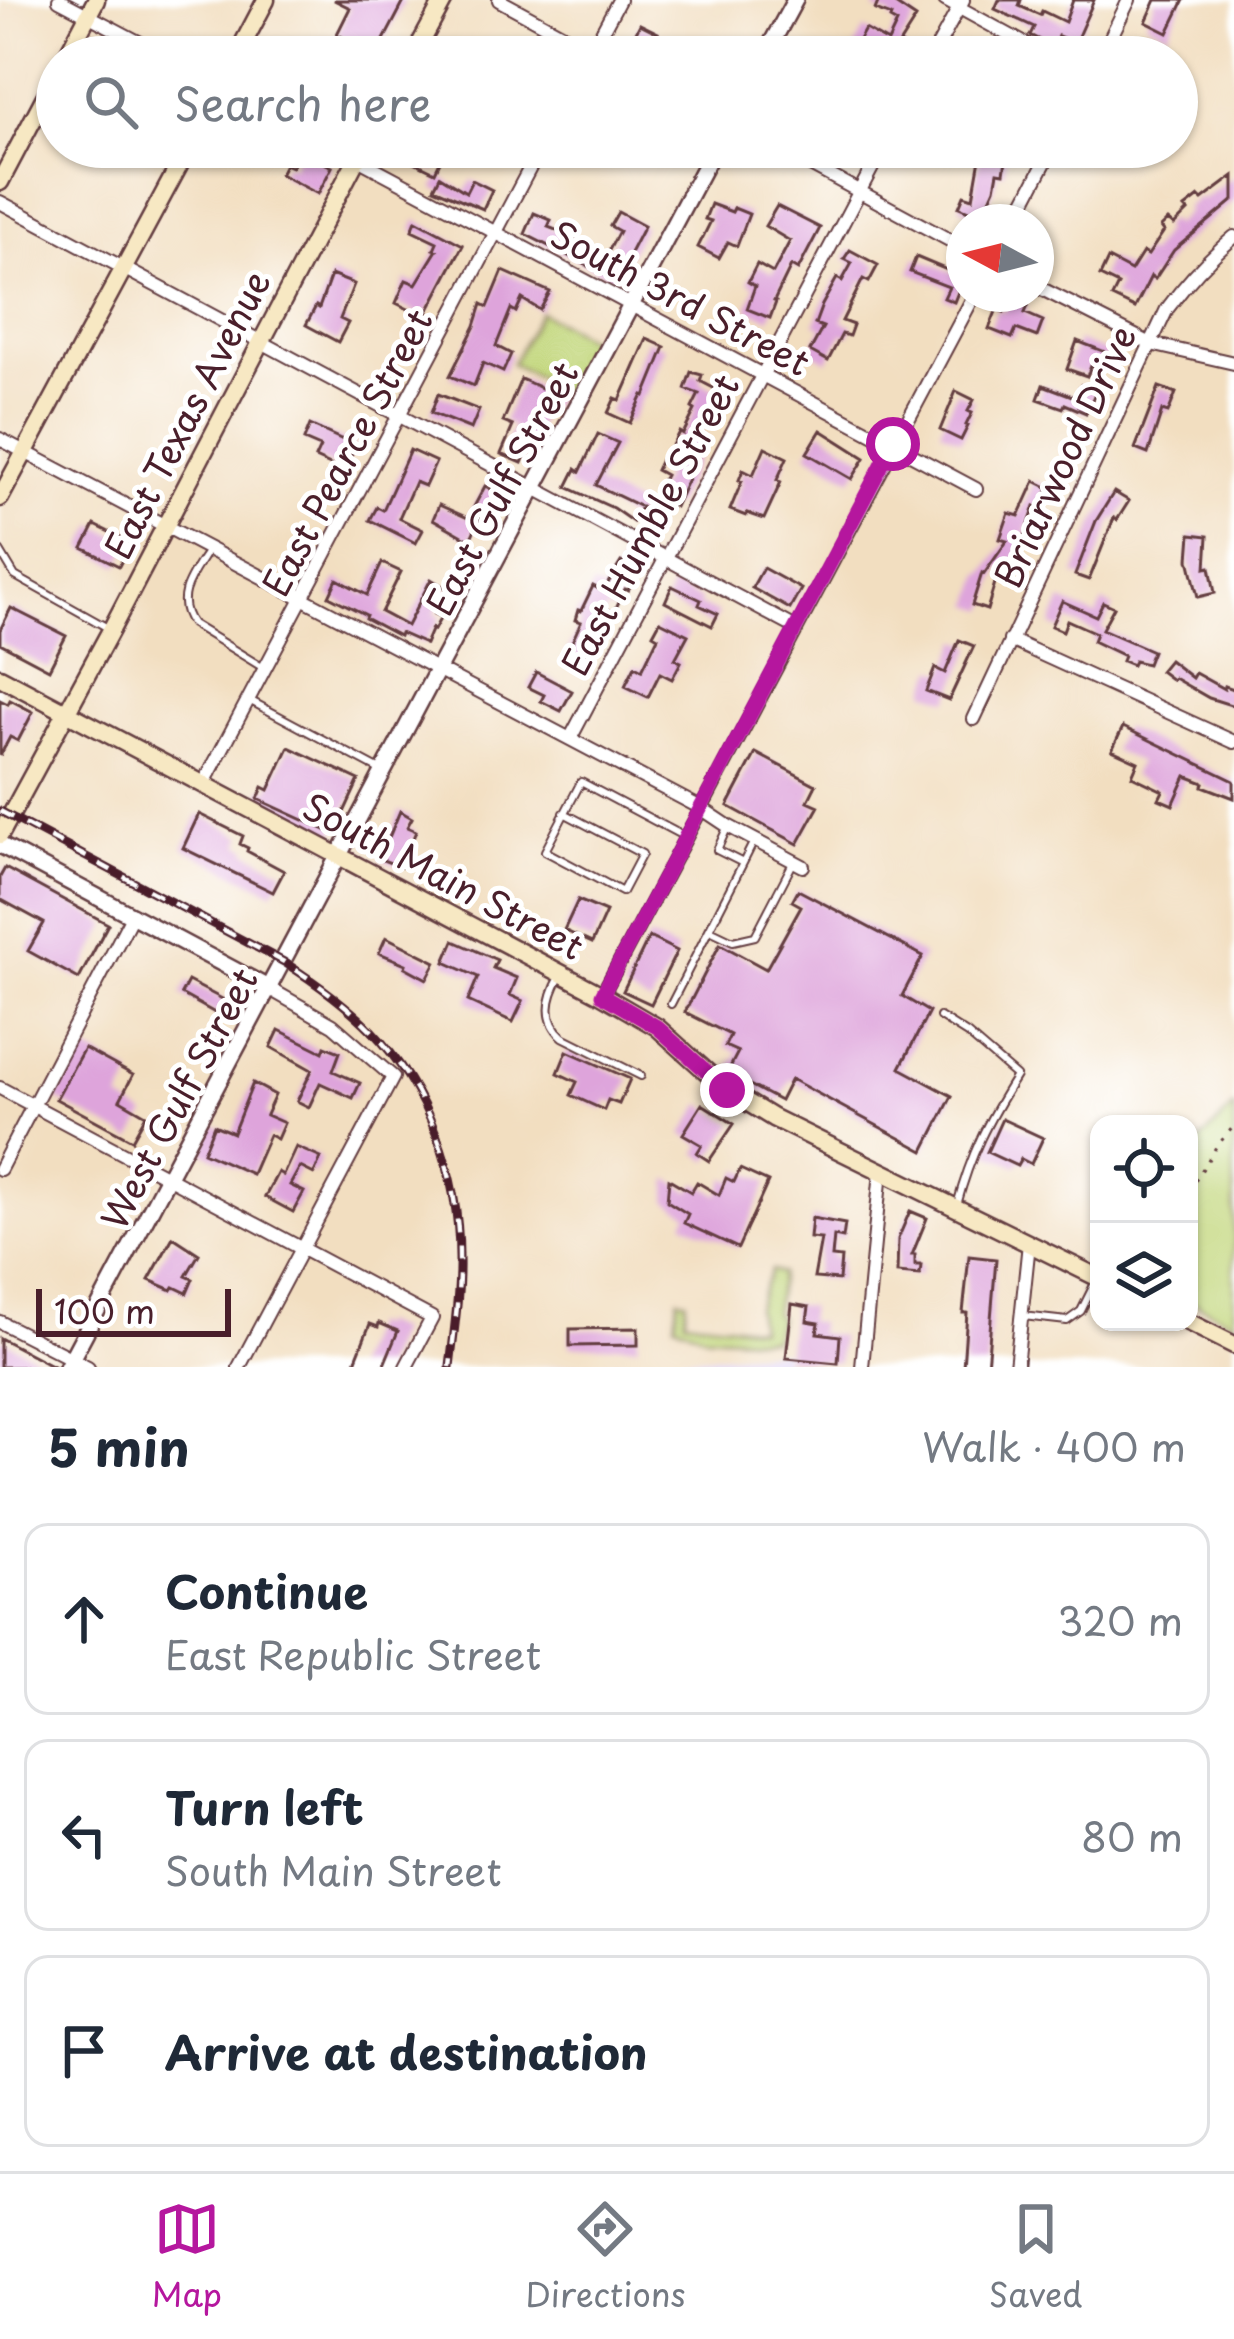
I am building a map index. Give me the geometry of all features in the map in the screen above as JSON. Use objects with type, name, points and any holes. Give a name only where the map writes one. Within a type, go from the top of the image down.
[{"type":"main road","points":[[247,36],[266,0]]},
{"type":"main road","points":[[424,36],[444,0]]},
{"type":"main road","points":[[77,36],[92,8]]},
{"type":"main road","points":[[0,182],[36,114]]},
{"type":"main road","points":[[0,498],[178,168]]},
{"type":"main road","name":"East Texas Avenue","points":[[0,835],[352,168]]},
{"type":"main road","name":"South Main Street","points":[[0,676],[602,995],[657,1027],[727,1090],[772,1118],[1090,1274]]},
{"type":"main road","points":[[1198,1327],[1234,1345]]},
{"type":"street","points":[[59,0],[92,8],[135,36]]},
{"type":"street","points":[[499,0],[562,36]]},
{"type":"street","points":[[603,36],[619,0]]},
{"type":"street","points":[[775,36],[795,0]]},
{"type":"street","points":[[945,0],[961,4],[1014,36]]},
{"type":"street","points":[[1111,36],[1129,0]]},
{"type":"street","points":[[943,36],[961,4]]},
{"type":"street","name":"South 3rd Street","points":[[386,168],[495,232],[976,488]]},
{"type":"street","name":"East Pearce Street","points":[[203,785],[530,168]]},
{"type":"street","name":"East Gulf Street","points":[[339,856],[705,168]]},
{"type":"street","points":[[817,168],[946,238]]},
{"type":"street","name":"East Humble Street","points":[[570,739],[871,168]]},
{"type":"street","points":[[1023,204],[1042,168]]},
{"type":"street","points":[[0,202],[796,628]]},
{"type":"street","name":"Briarwood Drive","points":[[974,719],[1167,309],[1187,282],[1234,237]]},
{"type":"street","points":[[1054,295],[1150,344],[1234,363]]},
{"type":"street","points":[[602,995],[965,312]]},
{"type":"street","points":[[0,439],[701,808],[798,864]]},
{"type":"street","points":[[1010,640],[1234,742]]},
{"type":"street","points":[[0,845],[334,1025],[393,1077],[239,1367]]},
{"type":"street","name":"West Gulf Street","points":[[69,1363],[339,856]]},
{"type":"street","points":[[0,1169],[133,914]]},
{"type":"street","points":[[0,1088],[432,1318],[406,1367]]},
{"type":"street","points":[[862,1367],[881,1172]]},
{"type":"street","points":[[1016,1367],[1029,1243]]},
{"type":"street","points":[[0,1322],[69,1363],[88,1367]]},
{"type":"lane","points":[[208,550],[185,588],[182,598],[187,616],[266,669]]},
{"type":"lane","points":[[0,551],[15,576],[111,630]]},
{"type":"lane","points":[[249,700],[383,771]]},
{"type":"lane","points":[[564,813],[642,854],[622,892],[545,850],[564,813],[581,782],[685,837]]},
{"type":"lane","points":[[728,826],[717,850],[743,863]]},
{"type":"lane","points":[[671,1004],[754,840]]},
{"type":"lane","points":[[710,930],[733,940],[755,936],[798,864]]},
{"type":"lane","points":[[562,974],[551,992],[549,1011],[556,1031],[641,1076]]},
{"type":"lane","points":[[940,1016],[1016,1076],[984,1127],[956,1209]]},
{"type":"lane","points":[[1022,1316],[1067,1321],[1081,1310],[1090,1293]]},
{"type":"path","points":[[1198,1177],[1234,1126]]},
{"type":"shaded area","points":[[785,1351],[783,1367],[535,1367]]},
{"type":"green space","points":[[540,312],[593,341],[565,392],[512,364]]},
{"type":"green space","points":[[1234,1107],[1234,1322],[1198,1304],[1198,1145]]},
{"type":"green space","points":[[771,1270],[781,1273],[774,1314],[779,1317],[772,1339],[705,1335],[675,1323],[678,1298],[686,1299],[685,1319],[759,1328],[756,1307]]},
{"type":"building","points":[[334,0],[405,0],[386,36],[337,34],[350,8]]},
{"type":"building","points":[[879,0],[889,0],[916,18],[904,36],[891,36],[897,23],[875,10]]},
{"type":"building","points":[[999,0],[1021,0],[1019,6],[1065,22],[1073,0],[1094,0],[1078,36],[1032,36],[1034,27],[995,9]]},
{"type":"building","points":[[1156,0],[1184,0],[1168,33],[1146,22]]},
{"type":"building","points":[[640,24],[658,33],[656,36],[634,36]]},
{"type":"building","points":[[283,168],[331,168],[318,194],[280,174]]},
{"type":"building","points":[[978,168],[1005,168],[1004,173],[998,172],[988,204],[960,204],[964,195],[973,198]]},
{"type":"building","points":[[440,176],[466,192],[472,180],[492,190],[483,209],[434,188]]},
{"type":"building","points":[[1234,176],[1234,200],[1174,250],[1155,279],[1151,276],[1135,308],[1112,297],[1118,285],[1100,276],[1108,259],[1131,271],[1143,252],[1148,255],[1168,220],[1174,225],[1188,211],[1185,208]]},
{"type":"building","points":[[711,204],[749,214],[737,246],[728,242],[719,258],[698,247],[711,221],[705,219]]},
{"type":"building","points":[[777,206],[820,228],[798,270],[791,266],[770,318],[747,309],[755,286],[748,282],[757,264],[773,273],[790,241],[765,226]]},
{"type":"building","points":[[618,212],[644,226],[616,280],[525,234],[534,213],[551,220],[548,227],[606,256],[619,231],[610,226]]},
{"type":"building","points":[[416,220],[463,245],[425,317],[396,303],[406,280],[416,284],[437,250],[437,242],[412,230]]},
{"type":"building","points":[[850,250],[878,265],[869,282],[863,279],[842,321],[853,325],[849,336],[842,334],[828,361],[810,351],[823,327],[815,324],[837,278],[842,281],[852,263],[844,259]]},
{"type":"building","points":[[916,257],[946,270],[946,286],[910,272]]},
{"type":"building","points":[[503,271],[550,292],[540,310],[522,299],[516,312],[511,309],[496,346],[511,354],[503,372],[483,363],[474,386],[450,376],[482,304],[488,307]]},
{"type":"building","points":[[331,275],[354,284],[340,319],[348,323],[338,342],[306,325],[319,308]]},
{"type":"building","points":[[996,312],[1025,312],[1043,321],[1037,337],[1016,329],[1012,338],[989,329]]},
{"type":"building","points":[[647,339],[665,347],[630,423],[608,413],[615,398],[620,400]]},
{"type":"building","points":[[1077,341],[1108,353],[1102,370],[1091,366],[1087,376],[1067,369]]},
{"type":"building","points":[[691,372],[702,375],[700,381],[721,392],[699,433],[707,437],[675,507],[654,496],[665,475],[656,470],[695,410],[699,394],[685,389]]},
{"type":"building","points":[[521,379],[557,395],[549,411],[545,409],[522,463],[501,454],[513,426],[503,422]]},
{"type":"building","points":[[1043,385],[1075,397],[1081,385],[1096,391],[1086,413],[1038,399]]},
{"type":"building","points":[[1159,387],[1176,393],[1168,413],[1162,411],[1148,454],[1135,449]]},
{"type":"building","points":[[956,391],[974,400],[961,440],[940,430]]},
{"type":"building","points":[[438,394],[479,410],[471,429],[431,413]]},
{"type":"building","points":[[310,425],[356,446],[349,460],[342,457],[337,468],[315,458],[320,447],[304,440]]},
{"type":"building","points":[[821,430],[865,458],[852,479],[807,453]]},
{"type":"building","points":[[598,434],[618,443],[596,485],[641,507],[633,522],[567,487],[576,469],[580,472]]},
{"type":"building","points":[[765,447],[787,458],[764,519],[730,510],[743,470],[753,475]]},
{"type":"building","points":[[410,450],[436,462],[425,486],[415,482],[399,518],[423,530],[416,543],[370,520],[377,507],[383,510]]},
{"type":"building","points":[[1035,481],[1049,488],[1040,508],[1035,506],[1019,554],[1007,571],[1000,566],[987,610],[972,605],[982,573],[1007,541],[1000,539],[1009,513],[1019,516]]},
{"type":"building","points":[[485,486],[502,495],[493,511],[485,507],[470,540],[433,519],[439,505],[468,518]]},
{"type":"building","points":[[1114,492],[1129,501],[1114,518],[1089,580],[1075,575],[1096,521]]},
{"type":"building","points":[[95,525],[131,543],[119,566],[83,548]]},
{"type":"building","points":[[1191,534],[1208,536],[1206,568],[1210,567],[1215,593],[1198,597],[1189,559]]},
{"type":"building","points":[[621,562],[639,573],[614,612],[607,609],[583,663],[566,655],[581,622],[575,620],[578,610],[593,586],[603,591]]},
{"type":"building","points":[[382,563],[401,572],[381,612],[407,626],[431,579],[448,589],[434,614],[441,617],[425,644],[399,636],[329,596],[337,579],[367,595]]},
{"type":"building","points":[[763,568],[801,589],[790,609],[752,588]]},
{"type":"building","points":[[672,586],[718,614],[712,626],[665,602]]},
{"type":"building","points":[[1062,601],[1096,616],[1103,602],[1114,607],[1102,629],[1152,651],[1147,664],[1122,661],[1124,656],[1093,641],[1096,633],[1067,620],[1063,631],[1051,626]]},
{"type":"building","points":[[11,608],[66,636],[49,669],[0,643],[0,630]]},
{"type":"building","points":[[660,621],[688,635],[675,659],[681,662],[672,679],[660,673],[648,697],[625,686],[635,666],[642,670],[658,637],[653,634]]},
{"type":"building","points":[[959,640],[974,646],[949,700],[926,691],[935,668],[945,673]]},
{"type":"building","points":[[1169,660],[1192,678],[1195,673],[1224,689],[1234,689],[1234,706],[1172,680],[1160,671]]},
{"type":"building","points":[[536,672],[572,691],[561,711],[541,701],[544,695],[528,687]]},
{"type":"building","points":[[0,700],[33,712],[18,741],[10,737],[0,756]]},
{"type":"building","points":[[1123,727],[1234,781],[1234,798],[1186,776],[1173,805],[1159,799],[1163,791],[1132,776],[1138,762],[1112,750]]},
{"type":"building","points":[[289,747],[359,780],[334,834],[258,799],[263,787],[269,790]]},
{"type":"building","points":[[756,753],[816,785],[808,801],[819,806],[798,844],[728,806]]},
{"type":"building","points":[[400,811],[412,818],[407,827],[416,831],[401,867],[380,859]]},
{"type":"building","points":[[199,814],[243,836],[240,844],[247,851],[284,871],[273,892],[183,848]]},
{"type":"building","points":[[5,868],[108,924],[79,979],[28,951],[44,923],[0,899]]},
{"type":"building","points":[[798,890],[923,956],[902,996],[929,1012],[900,1068],[952,1096],[924,1151],[791,1079],[780,1101],[727,1073],[738,1052],[725,1046],[730,1035],[685,1012],[720,944],[766,969],[801,906],[792,901]]},
{"type":"building","points":[[578,900],[606,912],[592,943],[564,930]]},
{"type":"building","points":[[386,937],[436,962],[427,979],[379,953]]},
{"type":"building","points":[[649,937],[677,951],[651,1004],[623,991]]},
{"type":"building","points":[[454,941],[497,960],[493,968],[517,978],[510,995],[523,1001],[513,1022],[468,1001],[478,977],[445,962]]},
{"type":"building","points":[[188,981],[230,1003],[222,1017],[181,994]]},
{"type":"building","points":[[279,1030],[323,1052],[325,1046],[340,1052],[333,1071],[360,1083],[353,1098],[320,1083],[309,1107],[297,1101],[312,1070],[271,1047]]},
{"type":"building","points":[[84,1048],[133,1075],[120,1100],[146,1115],[132,1140],[56,1099]]},
{"type":"building","points":[[567,1051],[630,1079],[619,1104],[608,1100],[604,1110],[571,1095],[577,1082],[558,1073]]},
{"type":"building","points":[[253,1083],[275,1095],[266,1115],[284,1123],[277,1139],[269,1135],[252,1174],[203,1152],[214,1125],[233,1133]]},
{"type":"building","points":[[702,1104],[734,1124],[709,1161],[697,1153],[702,1145],[683,1134]]},
{"type":"building","points":[[1002,1119],[1043,1138],[1031,1164],[1021,1159],[1017,1166],[987,1152]]},
{"type":"building","points":[[296,1147],[321,1158],[314,1174],[300,1167],[290,1185],[304,1192],[293,1212],[265,1197],[278,1172],[283,1175]]},
{"type":"building","points":[[740,1169],[768,1182],[738,1248],[684,1223],[688,1214],[667,1201],[669,1179],[691,1192],[697,1182],[719,1195],[726,1178],[734,1182]]},
{"type":"building","points":[[910,1211],[927,1218],[912,1255],[915,1265],[921,1265],[920,1275],[897,1273],[898,1239]]},
{"type":"building","points":[[812,1218],[845,1224],[843,1238],[834,1236],[832,1257],[841,1258],[839,1280],[814,1278],[821,1239],[810,1238]]},
{"type":"building","points":[[173,1237],[199,1254],[186,1276],[193,1279],[187,1293],[149,1280]]},
{"type":"building","points":[[969,1256],[996,1259],[987,1367],[963,1367]]},
{"type":"building","points":[[792,1304],[809,1307],[807,1321],[819,1323],[817,1333],[840,1336],[838,1363],[786,1358]]},
{"type":"building","points":[[379,1323],[398,1331],[383,1367],[353,1367],[370,1324],[378,1327]]},
{"type":"building","points":[[638,1328],[638,1345],[570,1346],[570,1329]]},
{"type":"building","points":[[0,1338],[55,1367],[0,1367]]},
{"type":"railway","points":[[0,811],[284,962],[351,1011],[391,1053],[424,1106],[453,1195],[459,1271],[450,1367]]},
{"type":"route","points":[[727,1090],[657,1027],[602,995],[893,444]]}]
